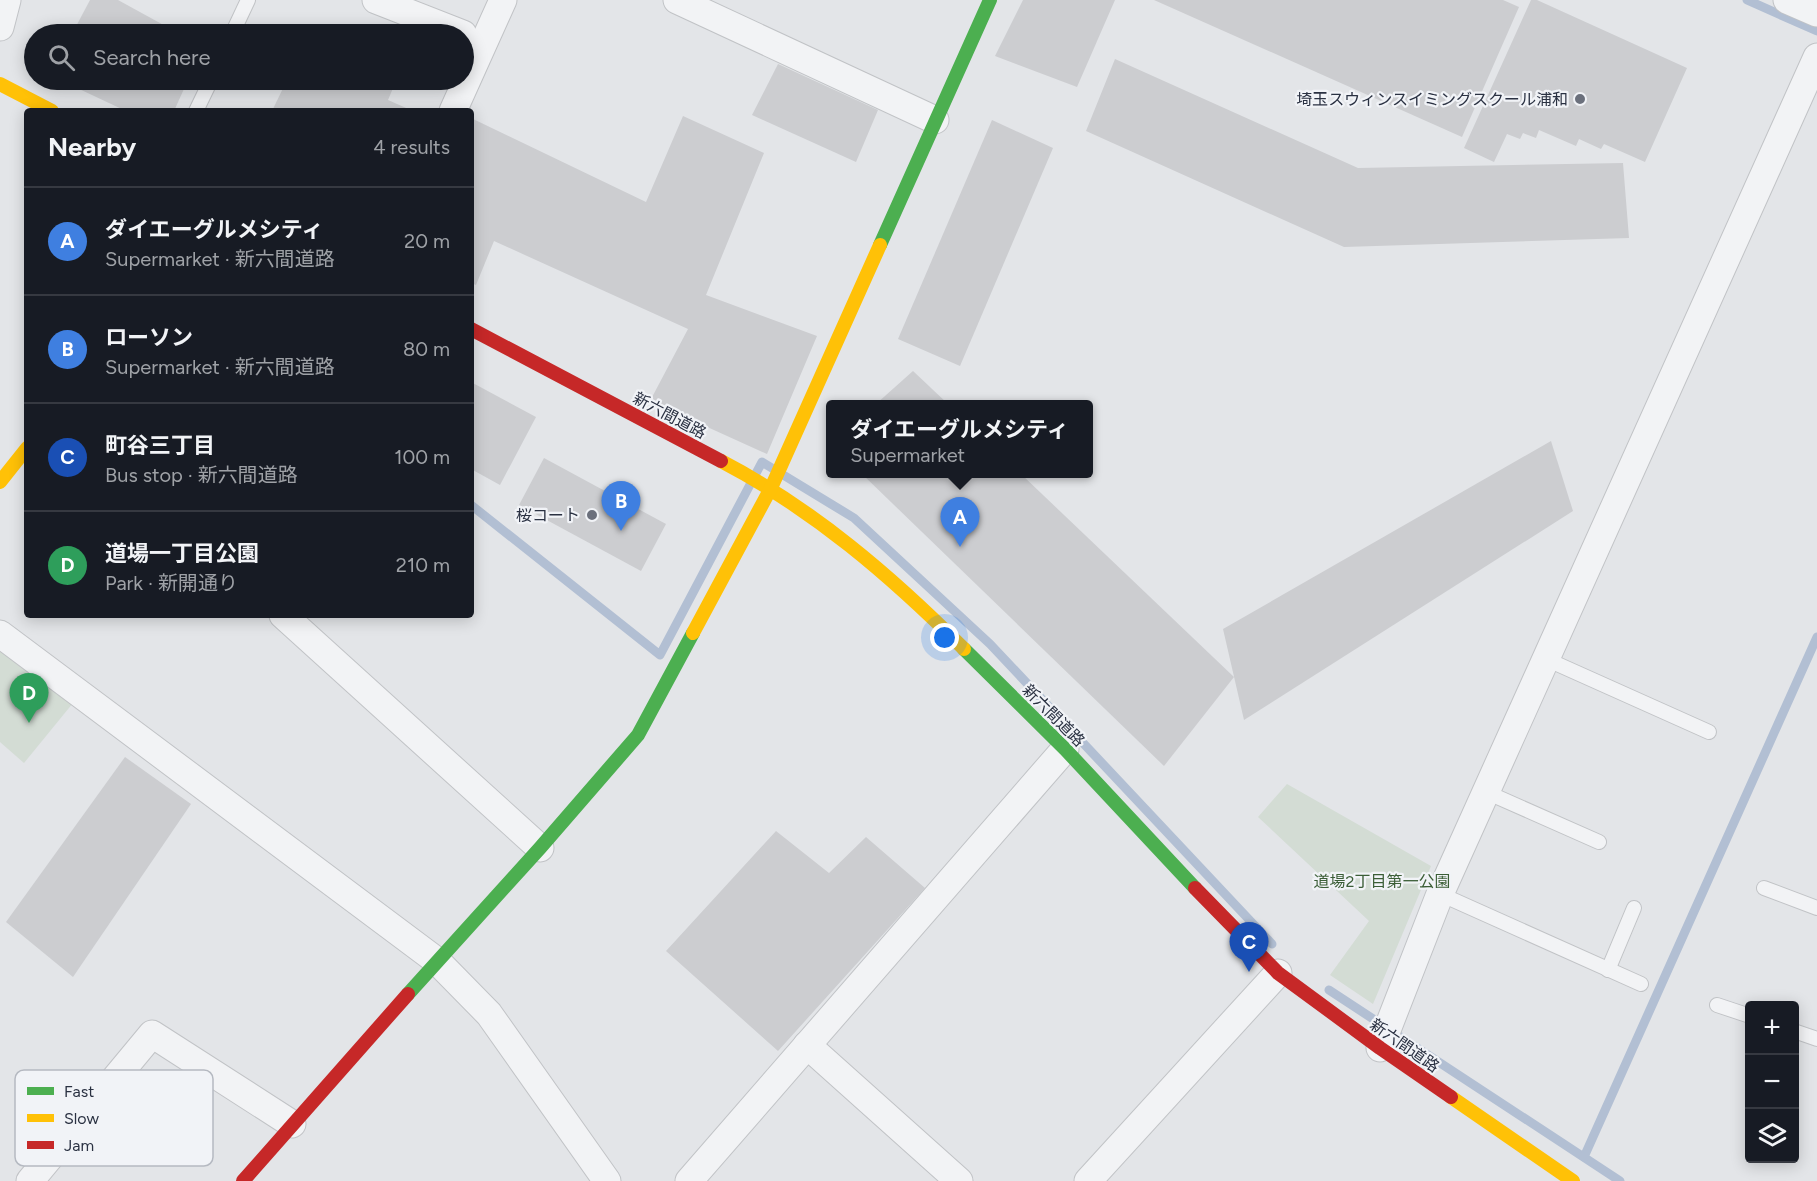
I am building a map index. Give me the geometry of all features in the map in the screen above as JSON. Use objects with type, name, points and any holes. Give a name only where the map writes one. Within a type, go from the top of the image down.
[{"type":"main road","points":[[243,1181],[638,735],[771,488],[990,0]]},
{"type":"main road","points":[[0,84],[46,108]]},
{"type":"main road","name":"新六間道路","points":[[474,331],[771,488],[830,529],[889,578],[1065,749],[1230,926],[1278,974],[1380,1048],[1573,1181]]},
{"type":"main road","points":[[0,482],[24,452]]},
{"type":"street","points":[[0,27],[7,0]]},
{"type":"street","points":[[376,0],[437,24]]},
{"type":"street","points":[[474,33],[503,0]]},
{"type":"street","points":[[677,0],[936,120]]},
{"type":"street","points":[[1787,0],[1817,13]]},
{"type":"street","points":[[1380,1048],[1440,894],[1817,57]]},
{"type":"street","points":[[454,108],[458,90]]},
{"type":"street","points":[[286,618],[540,848]]},
{"type":"street","points":[[0,634],[437,961],[489,1014],[608,1181]]},
{"type":"street","points":[[689,1181],[1065,749]]},
{"type":"street","points":[[1088,1181],[1278,974]]},
{"type":"street","points":[[122,1070],[152,1034],[208,1070]]},
{"type":"street","points":[[807,1045],[959,1181]]},
{"type":"street","points":[[213,1073],[292,1124]]},
{"type":"street","points":[[30,1181],[42,1166]]},
{"type":"lane","points":[[237,24],[248,0]]},
{"type":"lane","points":[[197,108],[206,90]]},
{"type":"lane","points":[[1546,659],[1709,732]]},
{"type":"lane","points":[[1486,792],[1599,842]]},
{"type":"lane","points":[[1764,888],[1817,908]]},
{"type":"lane","points":[[1440,894],[1641,984]]},
{"type":"lane","points":[[1608,969],[1634,908]]},
{"type":"lane","points":[[1717,1005],[1745,1015]]},
{"type":"lane","points":[[1799,1033],[1817,1039]]},
{"type":"green space","points":[[0,645],[73,703],[24,763],[0,742]]},
{"type":"green space","name":"道場2丁目第一公園","points":[[1287,784],[1431,866],[1373,1004],[1330,975],[1369,921],[1258,817]]},
{"type":"building","points":[[90,0],[118,0],[162,24],[77,24]]},
{"type":"building","points":[[1023,0],[1115,0],[1077,87],[995,56]]},
{"type":"building","points":[[1154,0],[1503,0],[1519,7],[1462,137]]},
{"type":"building","name":"埼玉スウィンスイミングスクール浦和","points":[[1531,0],[1537,0],[1687,68],[1645,162],[1604,144],[1601,149],[1579,139],[1576,146],[1539,130],[1536,138],[1523,133],[1520,139],[1507,134],[1494,162],[1464,148]]},
{"type":"building","points":[[1115,59],[1358,168],[1623,163],[1629,238],[1344,247],[1086,131]]},
{"type":"building","points":[[778,64],[878,110],[856,162],[752,115]]},
{"type":"building","points":[[81,90],[183,90],[175,108],[120,108]]},
{"type":"building","points":[[282,90],[392,90],[388,100],[406,108],[273,108]]},
{"type":"building","points":[[683,116],[764,153],[706,295],[817,336],[767,454],[650,401],[688,329],[494,241],[476,285],[474,284],[474,119],[646,202]]},
{"type":"building","points":[[992,120],[1053,148],[960,366],[898,339]]},
{"type":"building","points":[[913,371],[944,400],[880,400]]},
{"type":"building","points":[[474,384],[536,417],[500,485],[474,471]]},
{"type":"building","points":[[1551,441],[1573,511],[1244,720],[1223,629]]},
{"type":"building","name":"桜コート","points":[[544,458],[666,524],[641,571],[519,505]]},
{"type":"building","points":[[866,478],[1025,478],[1234,677],[1164,766]]},
{"type":"building","points":[[125,757],[191,804],[73,977],[6,922]]},
{"type":"building","points":[[776,831],[829,873],[866,837],[925,888],[778,1051],[666,951]]},
{"type":"waterway","points":[[1747,0],[1817,31]]},
{"type":"waterway","points":[[474,507],[660,655],[762,462],[854,518],[990,644],[1272,944]]},
{"type":"waterway","points":[[1584,1157],[1817,637]]},
{"type":"waterway","points":[[1329,990],[1620,1181]]},
{"type":"traffic: fast","points":[[880,245],[990,0]]},
{"type":"traffic: fast","points":[[408,994],[638,735],[693,633]]},
{"type":"traffic: fast","points":[[964,649],[1065,749],[1195,888]]},
{"type":"traffic: slow","points":[[0,84],[46,108]]},
{"type":"traffic: slow","points":[[693,633],[771,488],[880,245]]},
{"type":"traffic: slow","points":[[0,482],[24,452]]},
{"type":"traffic: slow","points":[[721,461],[788,500],[819,522],[879,570],[964,649]]},
{"type":"traffic: slow","points":[[1451,1097],[1573,1181]]},
{"type":"traffic: jam","points":[[474,331],[721,461]]},
{"type":"traffic: jam","points":[[1195,888],[1278,973],[1451,1097]]},
{"type":"traffic: jam","points":[[243,1181],[408,994]]},
{"type":"place","name":"埼玉スウィンスイミングスクール浦和","points":[[1580,99]]},
{"type":"place","name":"桜コート","points":[[592,515]]},
{"type":"place","name":"ローソン","points":[[621,531]]},
{"type":"place","name":"ダイエーグルメシティ","points":[[960,547]]},
{"type":"place","name":"道場一丁目公園","points":[[29,723]]},
{"type":"place","name":"町谷三丁目","points":[[1249,972]]}]
